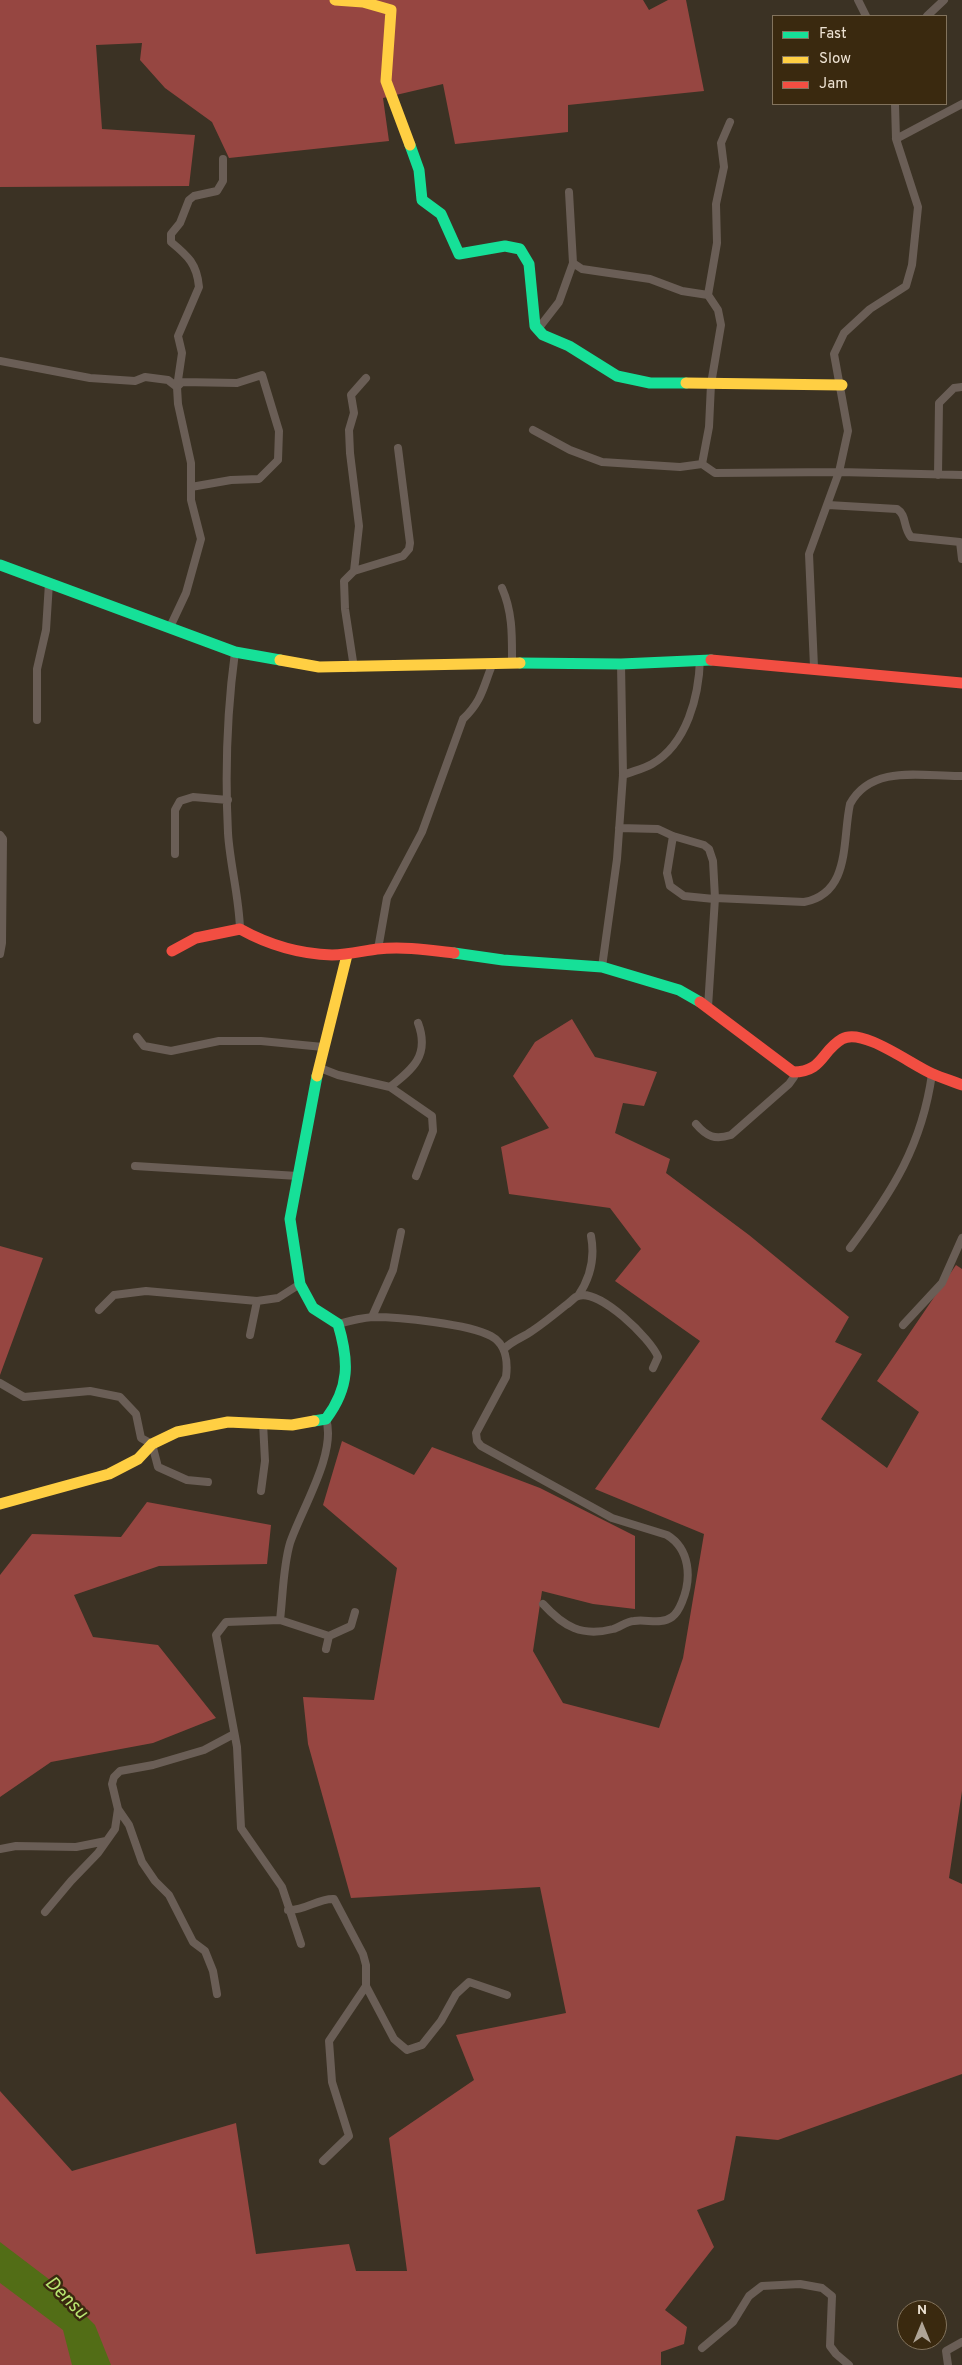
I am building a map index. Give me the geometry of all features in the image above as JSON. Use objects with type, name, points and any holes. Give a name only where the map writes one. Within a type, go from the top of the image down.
[{"type":"street","points":[[336,0],[363,2],[391,10],[386,80],[419,170],[422,200],[441,214],[459,254],[506,246],[520,249],[529,264],[535,326],[543,335],[569,346],[617,376],[650,383],[842,385]]},
{"type":"street","points":[[858,0],[866,15]]},
{"type":"street","points":[[928,15],[944,0]]},
{"type":"street","points":[[896,139],[962,104]]},
{"type":"street","points":[[814,667],[808,563],[813,540],[840,472],[848,431],[842,385],[835,370],[834,354],[844,333],[870,309],[906,286],[912,265],[918,207],[896,139],[895,105]]},
{"type":"street","points":[[702,464],[709,427],[711,384],[721,325],[718,310],[708,295],[716,243],[716,204],[724,166],[721,144],[730,122]]},
{"type":"street","points":[[170,627],[186,593],[201,538],[191,500],[191,463],[178,404],[177,386],[182,353],[178,336],[199,288],[188,256],[171,242],[170,234],[180,223],[189,200],[194,196],[217,191],[223,182],[223,159]]},
{"type":"street","points":[[538,329],[559,302],[573,263],[569,192]]},
{"type":"street","points":[[573,263],[582,269],[650,280],[682,290],[708,295]]},
{"type":"street","points":[[0,361],[90,378],[135,380],[145,377],[168,380],[177,386]]},
{"type":"street","points":[[177,386],[182,382],[237,383],[262,375],[279,431],[278,460],[259,479],[231,480],[191,487]]},
{"type":"street","points":[[354,571],[359,526],[350,453],[349,430],[354,413],[351,395],[366,378]]},
{"type":"street","points":[[938,475],[939,403],[954,388],[962,387]]},
{"type":"street","points":[[533,430],[570,450],[602,462],[680,467],[702,464],[715,473],[840,472],[962,475]]},
{"type":"street","points":[[354,668],[345,608],[344,581],[354,571],[403,556],[410,543],[398,448]]},
{"type":"street","points":[[828,504],[897,509],[903,513],[906,530],[911,536],[960,542],[962,559]]},
{"type":"street","points":[[0,565],[235,652],[319,667],[354,668],[493,663],[621,664],[700,660],[814,667],[962,683]]},
{"type":"street","points":[[37,720],[37,669],[46,630],[49,583]]},
{"type":"street","points":[[502,588],[509,604],[512,629],[512,664]]},
{"type":"street","points":[[235,652],[228,725],[228,834],[239,901],[240,928]]},
{"type":"street","points":[[623,775],[652,764],[672,748],[695,702],[699,686],[700,660]]},
{"type":"street","points":[[378,949],[387,898],[422,832],[463,719],[475,708],[483,694],[493,663]]},
{"type":"street","points":[[602,967],[619,828],[623,775],[621,664]]},
{"type":"street","points":[[673,836],[667,873],[670,886],[684,896],[804,902],[815,900],[830,890],[837,881],[841,868],[847,816],[855,795],[881,778],[898,774],[962,776]]},
{"type":"street","points":[[175,854],[175,810],[180,801],[194,797],[228,800]]},
{"type":"street","points":[[619,828],[658,829],[673,836],[694,841],[709,850],[713,861],[714,898],[708,1007]]},
{"type":"street","points":[[0,835],[2,838],[2,943],[0,954]]},
{"type":"street","points":[[172,951],[181,943],[240,928],[260,940],[300,951],[347,955],[378,949],[425,949],[503,960],[602,967],[679,990],[708,1007],[793,1072],[806,1072],[817,1065],[842,1039],[852,1037],[874,1042],[932,1074],[962,1085]]},
{"type":"street","points":[[0,1504],[109,1474],[138,1458],[152,1444],[177,1432],[228,1422],[292,1425],[326,1419],[338,1403],[345,1376],[346,1352],[338,1324],[314,1308],[300,1284],[290,1220],[323,1046],[347,955]]},
{"type":"street","points":[[390,1087],[413,1069],[421,1051],[422,1034],[418,1023]]},
{"type":"street","points":[[137,1038],[144,1046],[171,1051],[219,1040],[261,1040],[323,1046]]},
{"type":"street","points":[[320,1068],[338,1075],[390,1087],[432,1116],[433,1131],[416,1176]]},
{"type":"street","points":[[696,1124],[710,1137],[722,1138],[731,1135],[789,1084],[794,1077],[793,1072]]},
{"type":"street","points":[[850,1248],[891,1192],[907,1160],[926,1107],[932,1074]]},
{"type":"street","points":[[135,1166],[298,1176]]},
{"type":"street","points":[[372,1317],[393,1270],[402,1232]]},
{"type":"street","points":[[504,1349],[513,1340],[531,1332],[578,1296],[589,1275],[593,1248],[591,1236]]},
{"type":"street","points":[[903,1325],[942,1282],[962,1238]]},
{"type":"street","points":[[99,1310],[114,1295],[146,1291],[257,1301],[278,1298],[300,1284]]},
{"type":"street","points":[[578,1296],[588,1295],[602,1302],[626,1320],[655,1351],[658,1357],[653,1368]]},
{"type":"street","points":[[250,1335],[257,1301]]},
{"type":"street","points":[[338,1324],[372,1317],[466,1329],[492,1337],[504,1349],[507,1367],[506,1377],[476,1432],[477,1441],[481,1446],[612,1518],[667,1535],[674,1539],[683,1550],[689,1578],[687,1592],[673,1617],[664,1621],[634,1620],[602,1631],[584,1631],[566,1626],[543,1604]]},
{"type":"street","points":[[0,1384],[24,1398],[90,1391],[120,1398],[136,1414],[141,1438],[152,1444],[158,1467],[188,1480],[208,1482]]},
{"type":"street","points":[[280,1620],[288,1554],[323,1458],[329,1429],[326,1419]]},
{"type":"street","points":[[261,1491],[265,1461],[263,1423]]},
{"type":"street","points":[[301,1944],[288,1910],[282,1887],[240,1828],[237,1747],[216,1635],[226,1622],[280,1620],[329,1636],[351,1626],[355,1612]]},
{"type":"street","points":[[326,1648],[329,1636]]},
{"type":"street","points":[[217,1994],[213,1971],[206,1951],[193,1942],[170,1895],[155,1881],[142,1862],[133,1834],[118,1809],[112,1784],[114,1777],[120,1771],[153,1765],[204,1750],[234,1734]]},
{"type":"street","points":[[45,1912],[106,1841],[114,1829],[118,1809]]},
{"type":"street","points":[[0,1849],[16,1846],[76,1847],[106,1841]]},
{"type":"street","points":[[288,1910],[298,1910],[328,1899],[334,1900],[363,1954],[366,1986],[394,2039],[407,2050],[422,2045],[440,2021],[456,1994],[469,1982],[507,1995]]},
{"type":"street","points":[[323,2161],[349,2136],[332,2082],[329,2040],[366,1986]]},
{"type":"street","points":[[702,2348],[733,2322],[749,2296],[762,2286],[800,2284],[822,2288],[832,2296],[830,2346],[849,2365]]},
{"type":"street","points":[[948,2365],[946,2351],[962,2342]]},
{"type":"shaded area","points":[[0,0],[643,0],[649,10],[668,0],[686,0],[704,91],[568,105],[568,132],[455,144],[443,84],[383,98],[389,141],[229,158],[212,122],[165,88],[140,60],[142,43],[96,45],[102,129],[195,135],[189,186],[0,187]]},
{"type":"shaded area","points":[[572,1019],[595,1057],[657,1072],[644,1106],[623,1103],[615,1133],[670,1159],[666,1173],[749,1235],[849,1317],[835,1342],[862,1354],[821,1419],[887,1468],[919,1412],[877,1381],[956,1265],[962,1269],[962,1791],[949,1878],[962,1884],[962,2074],[778,2140],[736,2136],[724,2200],[697,2210],[714,2247],[665,2310],[687,2327],[684,2344],[661,2352],[661,2365],[0,2365],[0,2091],[72,2171],[236,2123],[256,2254],[349,2244],[356,2271],[407,2271],[389,2138],[474,2080],[456,2035],[566,2013],[540,1887],[351,1898],[308,1744],[303,1697],[374,1700],[397,1568],[323,1505],[342,1441],[414,1475],[432,1447],[540,1488],[635,1536],[635,1609],[593,1604],[542,1591],[533,1651],[563,1703],[659,1728],[683,1658],[704,1534],[595,1489],[700,1341],[615,1281],[641,1249],[610,1208],[509,1194],[501,1147],[549,1128],[513,1076],[535,1042]]},
{"type":"shaded area","points":[[0,1246],[43,1258],[0,1375]]},
{"type":"shaded area","points":[[147,1502],[271,1525],[267,1564],[159,1566],[74,1595],[93,1637],[158,1645],[216,1718],[153,1743],[51,1762],[0,1797],[0,1575],[32,1534],[121,1537]]},
{"type":"water","name":"Densu","points":[[0,2242],[50,2280],[95,2325],[111,2365],[72,2365],[63,2330],[0,2283]]},
{"type":"traffic: fast","points":[[410,145],[419,170],[422,200],[441,214],[459,254],[505,246],[520,249],[529,264],[535,326],[543,335],[569,346],[617,376],[650,383],[686,383]]},
{"type":"traffic: fast","points":[[0,565],[235,652],[280,660]]},
{"type":"traffic: fast","points":[[520,663],[621,664],[711,660]]},
{"type":"traffic: fast","points":[[454,953],[503,960],[602,967],[679,990],[700,1002]]},
{"type":"traffic: fast","points":[[314,1421],[326,1419],[334,1407],[340,1396],[345,1373],[344,1350],[338,1324],[313,1308],[300,1284],[290,1219],[317,1076]]},
{"type":"traffic: slow","points":[[335,0],[363,2],[391,10],[386,81],[410,145]]},
{"type":"traffic: slow","points":[[686,383],[842,385]]},
{"type":"traffic: slow","points":[[280,660],[319,667],[520,663]]},
{"type":"traffic: slow","points":[[317,1076],[347,955]]},
{"type":"traffic: slow","points":[[0,1504],[109,1474],[138,1459],[152,1444],[177,1432],[228,1422],[292,1425],[314,1421]]},
{"type":"traffic: jam","points":[[711,660],[962,683]]},
{"type":"traffic: jam","points":[[172,951],[196,938],[240,929],[261,939],[308,953],[338,955],[396,948],[454,953]]},
{"type":"traffic: jam","points":[[700,1002],[793,1072],[810,1069],[835,1044],[842,1039],[851,1037],[862,1038],[875,1043],[924,1070],[962,1085]]}]
